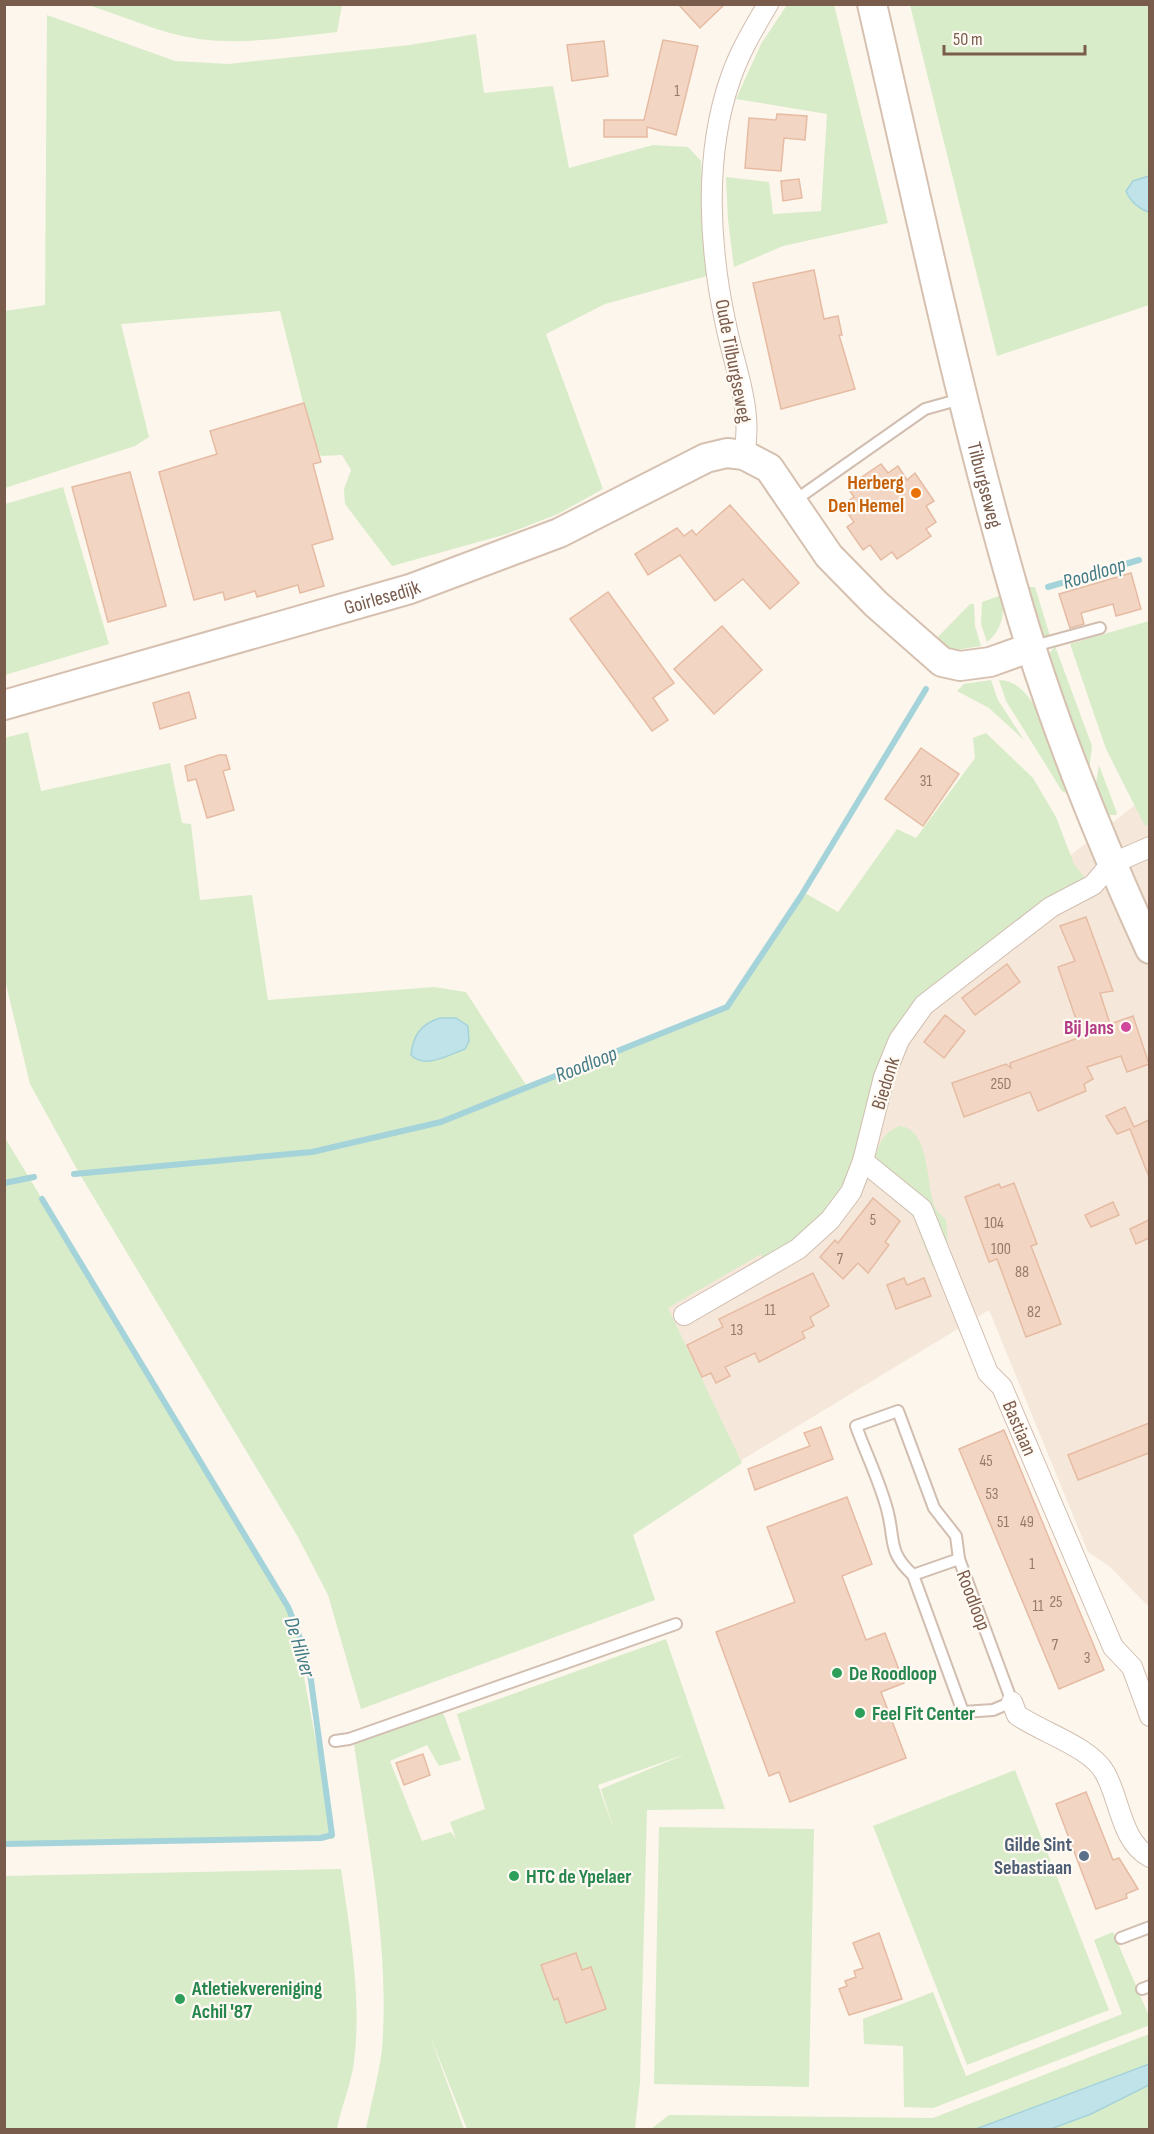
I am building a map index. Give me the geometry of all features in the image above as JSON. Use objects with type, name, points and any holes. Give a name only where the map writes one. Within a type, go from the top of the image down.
[{"type":"street","name":"Oude Tilburgseweg","points":[[744,455],[748,435],[747,409],[727,329],[715,266],[712,195],[721,113],[730,78],[744,46],[768,4]]},
{"type":"street","name":"Tilburgseweg","points":[[872,4],[964,398],[1013,588],[1084,801],[1149,948]]},
{"type":"street","name":"Goirlesedijk","points":[[4,705],[410,589],[559,533],[706,458],[727,453],[744,455]]},
{"type":"street","points":[[744,455],[769,468],[829,556],[876,604],[942,662],[960,666],[990,662],[1032,647]]},
{"type":"street","points":[[1111,864],[1149,847]]},
{"type":"street","name":"Biedonk","points":[[684,1315],[798,1249],[830,1220],[851,1192],[863,1161],[884,1077],[899,1040],[924,1005],[1051,907],[1093,885],[1111,864]]},
{"type":"street","name":"Bastiaan","points":[[863,1161],[921,1209],[988,1373],[1002,1387],[1113,1647],[1132,1667],[1149,1716]]},
{"type":"street","name":"Roodloop","points":[[1012,1702],[1017,1715],[1099,1764],[1110,1783],[1131,1837],[1149,1857]]},
{"type":"lane","points":[[792,502],[925,409],[964,398]]},
{"type":"lane","points":[[1032,647],[1100,628]]},
{"type":"lane","points":[[959,1559],[956,1536],[934,1508],[898,1411],[856,1426],[888,1513],[890,1536],[895,1552],[913,1575],[963,1712],[993,1710],[1012,1702]]},
{"type":"lane","name":"Roodloop","points":[[913,1575],[959,1559],[1012,1702]]},
{"type":"lane","points":[[335,1741],[349,1739],[676,1624]]},
{"type":"lane","points":[[1121,1938],[1149,1927]]},
{"type":"shaded area","points":[[1149,797],[1149,1607],[1109,1566],[1088,1552],[989,1310],[727,1469],[643,1284],[802,1064],[1135,805]]},
{"type":"green space","points":[[342,4],[337,32],[268,40],[234,41],[185,37],[88,5]]},
{"type":"green space","points":[[787,5],[834,5],[888,223],[783,246],[734,267],[728,220],[726,177],[769,182],[773,214],[821,211],[827,114],[736,99],[761,44]]},
{"type":"green space","points":[[910,5],[1149,5],[1149,176],[1133,181],[1126,191],[1135,204],[1149,212],[1149,305],[997,356]]},
{"type":"green space","points":[[47,15],[175,61],[228,64],[410,45],[476,34],[484,93],[553,86],[569,168],[653,145],[688,147],[701,161],[707,276],[605,304],[546,334],[603,489],[558,514],[507,534],[392,566],[345,504],[344,489],[351,470],[342,455],[321,456],[313,442],[280,311],[121,324],[149,437],[135,446],[5,488],[4,311],[45,305]]},
{"type":"green space","points":[[63,487],[109,644],[5,675],[5,504]]},
{"type":"green space","points":[[1029,587],[1035,587],[1050,636],[1044,637]]},
{"type":"green space","points":[[1002,595],[1001,621],[996,632],[987,642],[981,624],[982,602]]},
{"type":"green space","points":[[970,604],[974,604],[975,626],[981,646],[950,651],[932,643]]},
{"type":"green space","points":[[1149,621],[1150,823],[1145,826],[1106,749],[1070,644]]},
{"type":"green space","points":[[1055,646],[1092,746],[1089,771],[1049,654]]},
{"type":"green space","points":[[991,680],[998,700],[1024,740],[989,708],[957,691],[964,684]]},
{"type":"green space","points":[[999,680],[1013,684],[1025,693],[1036,708],[1052,744],[1068,794],[1062,791],[1006,701]]},
{"type":"green space","points":[[28,732],[41,791],[170,763],[182,823],[191,824],[200,900],[252,895],[268,1000],[434,987],[466,992],[528,1088],[729,1008],[805,893],[838,912],[897,829],[916,838],[975,758],[973,738],[986,733],[1033,778],[1056,817],[1074,864],[1085,878],[898,1030],[876,1070],[854,1164],[833,1203],[804,1236],[763,1264],[761,1254],[668,1308],[742,1463],[633,1535],[655,1600],[361,1709],[328,1595],[298,1537],[79,1173],[30,1084],[5,980],[4,738]]},
{"type":"green space","points":[[1099,765],[1116,815],[1106,815],[1095,789]]},
{"type":"green space","points":[[900,1126],[910,1130],[918,1138],[923,1148],[933,1200],[937,1210],[946,1220],[949,1261],[932,1266],[913,1216],[870,1180],[878,1148],[886,1135]]},
{"type":"green space","points":[[5,1138],[281,1592],[294,1623],[334,1839],[5,1846]]},
{"type":"green space","name":"HTC de Ypelaer","points":[[666,1639],[725,1809],[647,1810],[640,2082],[635,2129],[467,2129],[429,2033],[464,2129],[366,2129],[382,2049],[383,1972],[376,1896],[354,1744],[442,1710],[461,1760],[439,1766],[427,1745],[390,1761],[422,1841],[451,1832],[456,1839],[450,1822],[485,1809],[457,1714]],"holes":[[[686,1754],[601,1789],[614,1830],[598,1785]]]},
{"type":"green space","points":[[1015,1770],[1109,2010],[967,2065],[873,1826]]},
{"type":"green space","points":[[659,1827],[814,1829],[809,2087],[654,2084]]},
{"type":"green space","name":"Atletiekvereniging Achil '87","points":[[341,1869],[354,1965],[357,2014],[353,2071],[337,2129],[5,2129],[5,1876]]},
{"type":"green space","points":[[1113,1932],[1149,2016],[1150,2025],[933,2108],[904,2107],[903,2046],[864,2044],[863,2019],[933,1992],[966,2076],[1122,2014],[1094,1940]]},
{"type":"green space","points":[[1149,2034],[1149,2064],[976,2129],[650,2130],[669,2115],[933,2118]]},
{"type":"green space","points":[[1149,2085],[1149,2129],[1051,2130],[1091,2114]]},
{"type":"water","points":[[1150,176],[1149,212],[1135,204],[1126,191],[1133,181]]},
{"type":"water","points":[[440,1018],[456,1018],[468,1026],[469,1041],[465,1049],[430,1061],[423,1061],[411,1055],[419,1031],[428,1023]]},
{"type":"water","points":[[1149,2064],[1149,2085],[1091,2114],[1051,2129],[976,2129]]},
{"type":"building","points":[[678,4],[725,4],[700,28]]},
{"type":"building","points":[[663,40],[698,46],[676,135],[647,127],[647,137],[604,137],[604,120],[644,120]]},
{"type":"building","points":[[604,41],[608,76],[572,81],[567,45]]},
{"type":"building","points":[[777,114],[807,116],[805,140],[784,138],[781,171],[745,168],[749,118],[776,120]]},
{"type":"building","points":[[799,179],[802,198],[783,201],[781,181]]},
{"type":"building","points":[[814,270],[824,319],[838,316],[842,335],[839,335],[855,389],[781,409],[753,283]]},
{"type":"building","points":[[304,403],[321,462],[313,464],[333,539],[312,545],[324,586],[300,593],[298,585],[257,597],[255,591],[225,600],[223,592],[194,600],[159,472],[217,454],[210,431]]},
{"type":"building","points":[[881,464],[888,473],[898,466],[907,480],[915,473],[934,501],[926,506],[936,522],[926,529],[931,536],[897,559],[892,552],[881,560],[870,545],[863,550],[847,527],[854,522],[842,505],[854,497],[847,487]]},
{"type":"building","points":[[130,472],[166,606],[108,622],[72,487]]},
{"type":"building","points":[[730,505],[799,583],[770,609],[743,579],[715,601],[680,555],[648,575],[635,554],[677,528],[684,536],[692,530],[696,535]]},
{"type":"building","points":[[1131,573],[1141,609],[1116,616],[1113,604],[1081,613],[1084,624],[1070,628],[1059,594]]},
{"type":"building","points":[[608,592],[674,683],[653,698],[668,720],[652,731],[570,619]]},
{"type":"building","points":[[722,626],[762,670],[714,714],[674,669]]},
{"type":"building","points":[[189,692],[196,718],[160,729],[153,703]]},
{"type":"building","points":[[921,748],[959,774],[923,826],[885,799]]},
{"type":"building","points":[[219,755],[226,755],[230,769],[223,771],[234,810],[207,818],[196,779],[188,781],[185,766]]},
{"type":"building","points":[[1086,917],[1113,991],[1100,993],[1110,1024],[1133,1016],[1149,1064],[1127,1072],[1121,1056],[1087,1067],[1093,1079],[1084,1084],[1086,1091],[1038,1111],[1030,1092],[964,1117],[952,1083],[1006,1064],[1011,1068],[1010,1063],[1078,1038],[1073,1023],[1077,1022],[1058,967],[1075,961],[1060,926]]},
{"type":"building","points":[[1007,964],[1020,982],[975,1015],[962,998]]},
{"type":"building","points":[[945,1015],[965,1031],[944,1058],[924,1042]]},
{"type":"building","points":[[1125,1107],[1134,1127],[1149,1120],[1149,1177],[1130,1129],[1117,1134],[1106,1116]]},
{"type":"building","points":[[1014,1183],[1037,1244],[1031,1246],[1061,1324],[1026,1337],[997,1259],[989,1262],[965,1197],[999,1184],[1001,1188]]},
{"type":"building","points":[[873,1198],[900,1221],[885,1242],[889,1245],[868,1273],[858,1263],[843,1279],[820,1257],[835,1240],[838,1243]]},
{"type":"building","points":[[1113,1202],[1119,1215],[1091,1227],[1085,1215]]},
{"type":"building","points":[[1149,1220],[1149,1238],[1136,1244],[1130,1229]]},
{"type":"building","points":[[813,1273],[829,1306],[810,1317],[814,1326],[802,1332],[805,1338],[759,1362],[755,1353],[725,1367],[730,1376],[716,1383],[711,1373],[702,1377],[687,1345],[723,1327],[719,1319]]},
{"type":"building","points":[[904,1278],[907,1285],[924,1278],[931,1296],[896,1309],[887,1285]]},
{"type":"building","points":[[1149,1423],[1149,1453],[1078,1480],[1068,1455]]},
{"type":"building","points":[[821,1427],[833,1459],[755,1490],[748,1469],[810,1446],[804,1433]]},
{"type":"building","points":[[1004,1430],[1104,1670],[1059,1689],[959,1449]]},
{"type":"building","points":[[847,1497],[872,1564],[842,1576],[866,1640],[885,1633],[904,1683],[881,1692],[906,1758],[790,1802],[779,1772],[769,1776],[716,1632],[795,1602],[767,1527]]},
{"type":"building","points":[[423,1754],[430,1775],[404,1785],[396,1763]]},
{"type":"building","points":[[1086,1792],[1113,1860],[1119,1858],[1138,1889],[1126,1894],[1127,1898],[1096,1909],[1056,1804]]},
{"type":"building","points":[[879,1933],[902,1999],[849,2015],[839,1989],[847,1986],[845,1981],[856,1977],[854,1971],[863,1968],[853,1943]]},
{"type":"building","points":[[576,1953],[582,1970],[591,1967],[606,2009],[566,2023],[558,1998],[554,2000],[541,1965]]},
{"type":"waterway","name":"Roodloop","points":[[1048,587],[1139,560]]},
{"type":"waterway","name":"Roodloop","points":[[74,1174],[312,1152],[441,1122],[727,1007],[801,896],[926,689]]},
{"type":"waterway","name":"Roodloop","points":[[4,1183],[34,1177]]},
{"type":"waterway","name":"De Hilver","points":[[4,1844],[321,1838],[332,1835],[310,1673],[288,1607],[42,1199]]},
{"type":"place","name":"Herberg Den Hemel","points":[[916,493]]},
{"type":"place","name":"Bij Jans","points":[[1126,1027]]},
{"type":"place","name":"De Roodloop","points":[[837,1673]]},
{"type":"place","name":"Feel Fit Center","points":[[860,1713]]},
{"type":"place","name":"Gilde Sint Sebastiaan","points":[[1084,1856]]},
{"type":"place","name":"HTC de Ypelaer","points":[[514,1876]]},
{"type":"place","name":"Atletiekvereniging Achil '87","points":[[180,1999]]}]
